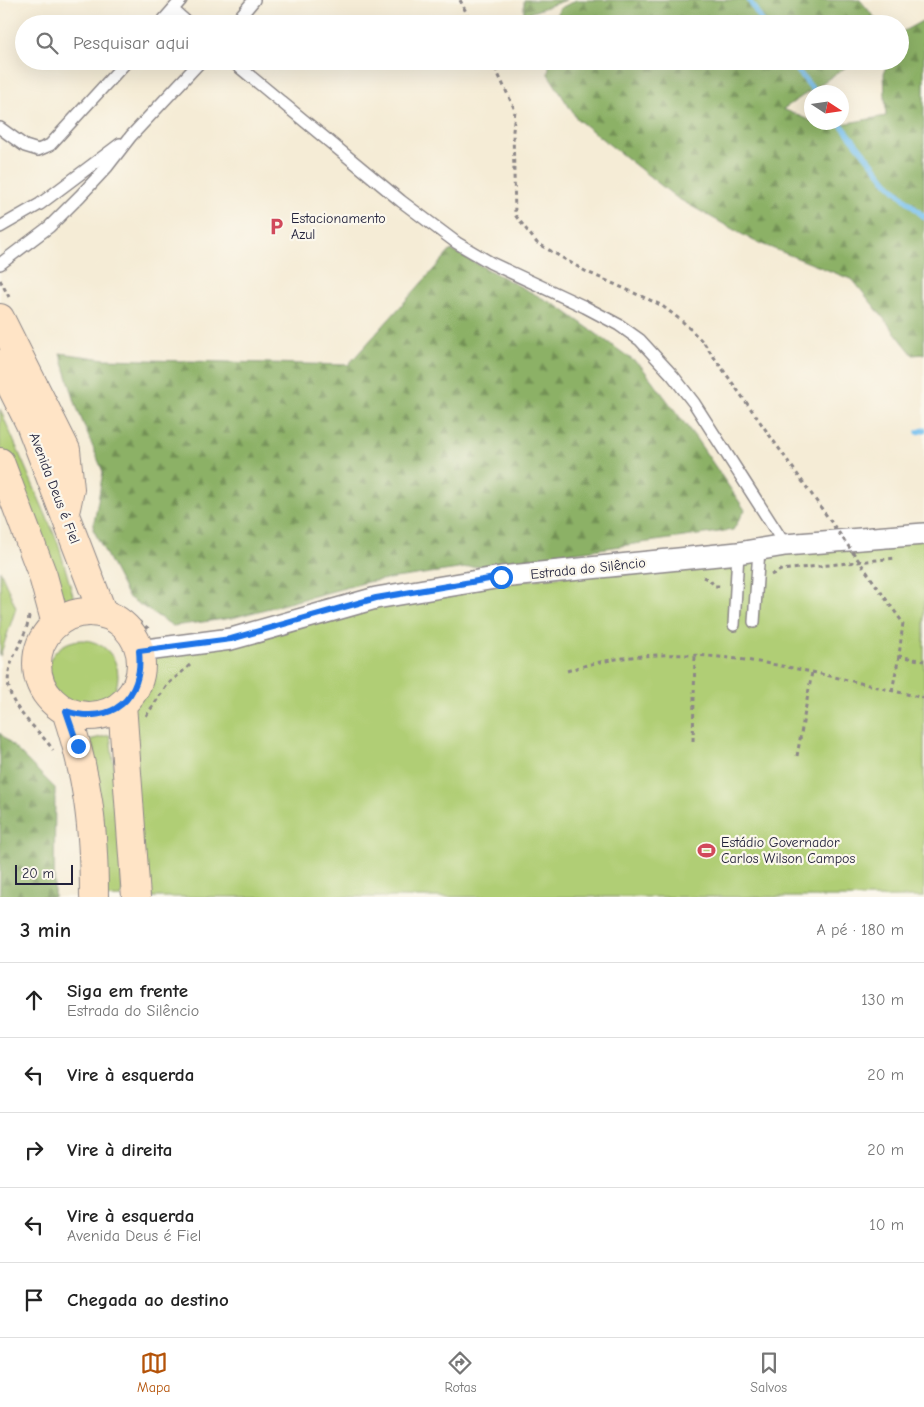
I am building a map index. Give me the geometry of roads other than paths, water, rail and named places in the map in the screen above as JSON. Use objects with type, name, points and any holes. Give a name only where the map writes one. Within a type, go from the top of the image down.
[{"type":"main road","points":[[0,318],[66,450],[70,489],[65,512]]},
{"type":"main road","name":"Avenida Deus é Fiel","points":[[0,364],[30,424],[103,614]]},
{"type":"main road","points":[[0,462],[40,568],[56,624]]},
{"type":"main road","points":[[78,614],[103,614],[118,621],[131,634],[139,651],[140,666],[137,683],[122,704],[109,712],[95,716],[80,716],[66,711],[52,701],[42,687],[37,670],[38,653],[45,637],[56,624],[78,614]]},
{"type":"main road","points":[[122,704],[136,897]]},
{"type":"main road","points":[[66,711],[78,746],[89,796],[94,854],[94,897]]},
{"type":"street","name":"Estrada do Silêncio","points":[[139,651],[231,639],[376,598],[501,577],[749,551],[785,545],[924,534]]},
{"type":"lane","points":[[168,15],[181,0]]},
{"type":"lane","points":[[242,15],[254,0]]},
{"type":"lane","points":[[172,10],[178,15]]},
{"type":"lane","points":[[0,128],[25,146],[38,150],[50,145],[119,70]]},
{"type":"lane","points":[[0,264],[49,227],[107,167],[131,136],[193,70]]},
{"type":"lane","points":[[243,70],[401,201],[457,243],[491,263],[602,316],[640,340],[674,376],[694,403],[785,545]]},
{"type":"lane","points":[[0,227],[40,204],[131,136]]},
{"type":"lane","points":[[749,551],[756,584],[754,622]]},
{"type":"lane","points":[[734,626],[737,586],[749,551]]},
{"type":"waterway","points":[[749,0],[758,15]]},
{"type":"waterway","points":[[797,70],[809,85]]},
{"type":"waterway","points":[[845,130],[887,182],[924,217]]},
{"type":"waterway","points":[[918,432],[924,430]]},
{"type":"place","name":"Estacionamento Azul","points":[[277,226]]},
{"type":"place","name":"Estádio Governador Carlos Wilson Campos","points":[[707,850]]}]
